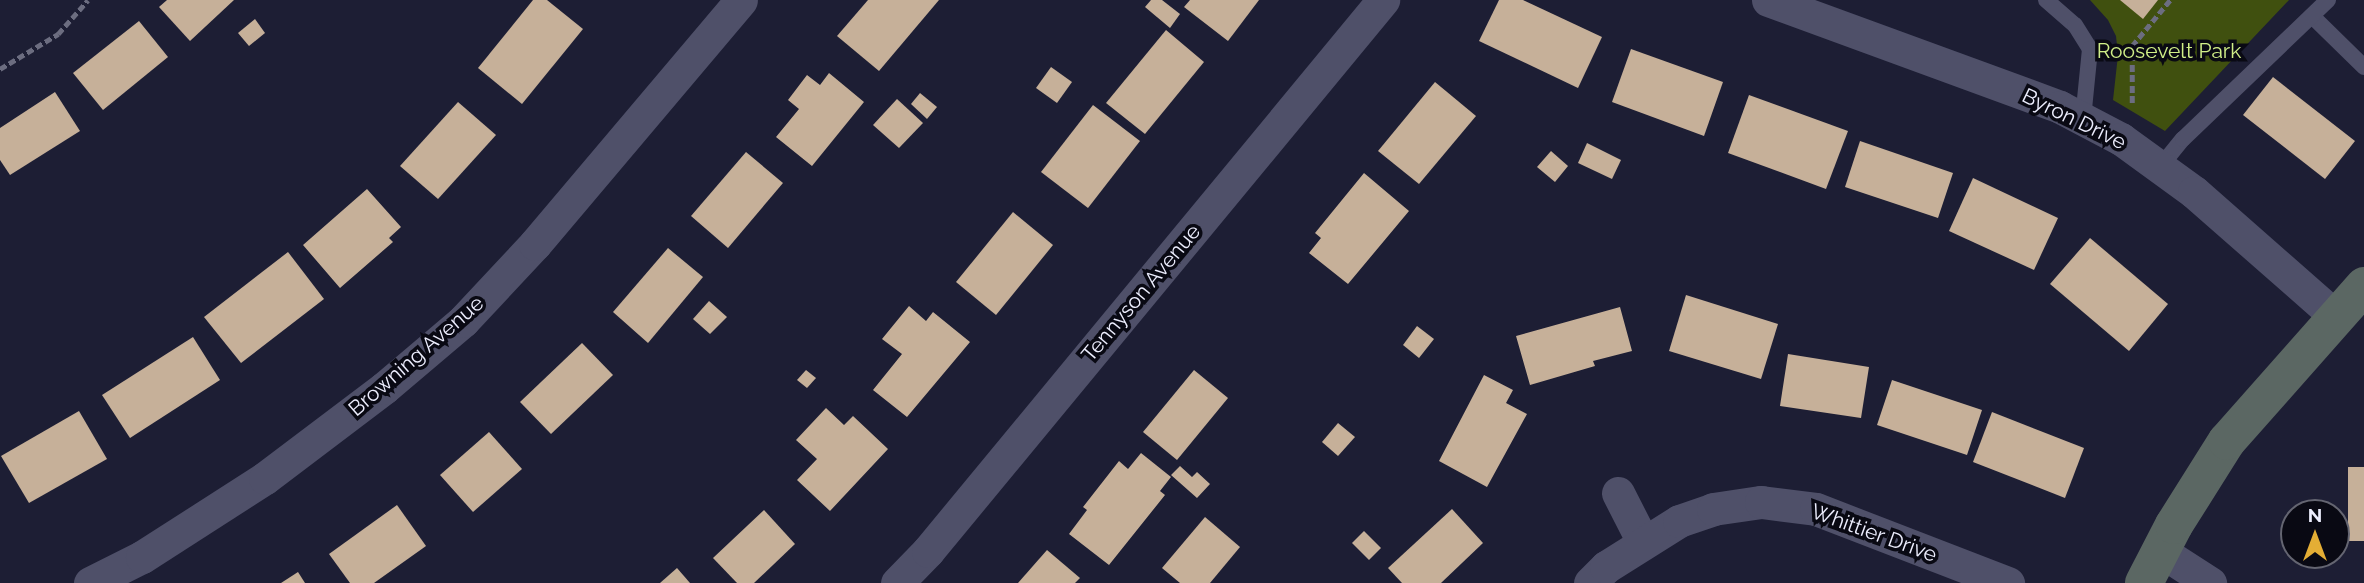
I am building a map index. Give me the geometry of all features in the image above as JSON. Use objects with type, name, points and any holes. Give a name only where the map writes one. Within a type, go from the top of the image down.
[{"type":"main road","points":[[2152,566],[2227,441],[2334,316],[2364,286]]},
{"type":"street","name":"Browning Avenue","points":[[90,583],[142,557],[265,478],[384,388],[463,321],[535,244],[741,0]]},
{"type":"street","name":"Tennyson Avenue","points":[[897,583],[961,511],[1383,0]]},
{"type":"street","name":"Byron Drive","points":[[1768,0],[1986,78],[2083,119],[2121,139],[2194,192],[2334,316]]},
{"type":"street","points":[[1618,493],[1643,542]]},
{"type":"street","name":"Whittier Drive","points":[[1590,583],[1606,567],[1679,521],[1713,509],[1761,502],[1816,509],[2008,583]]},
{"type":"street","points":[[2152,566],[2210,583]]},
{"type":"lane","points":[[2046,0],[2075,25],[2090,49],[2083,119]]},
{"type":"lane","points":[[2160,167],[2183,139],[2328,0]]},
{"type":"lane","points":[[2312,16],[2364,67]]},
{"type":"path","points":[[0,69],[58,34],[88,0]]},
{"type":"path","points":[[2132,103],[2132,46],[2170,0]]},
{"type":"green space","name":"Roosevelt Park","points":[[2090,0],[2289,0],[2165,131],[2113,100],[2118,55],[2116,36],[2108,20]]},
{"type":"building","points":[[167,0],[234,0],[190,41],[159,7]]},
{"type":"building","points":[[533,0],[547,0],[583,29],[522,104],[478,68]]},
{"type":"building","points":[[868,0],[939,0],[879,71],[837,36]]},
{"type":"building","points":[[1151,0],[1162,0],[1180,14],[1170,28],[1145,7]]},
{"type":"building","points":[[1190,0],[1259,0],[1228,41],[1184,7]]},
{"type":"building","points":[[1499,0],[1523,0],[1602,37],[1578,88],[1479,41]]},
{"type":"building","points":[[2120,0],[2158,0],[2143,19]]},
{"type":"building","points":[[255,19],[265,33],[249,46],[238,33]]},
{"type":"building","points":[[139,21],[168,57],[103,110],[73,73]]},
{"type":"building","points":[[1166,30],[1204,62],[1145,134],[1106,103]]},
{"type":"building","points":[[1631,49],[1723,82],[1704,136],[1612,102]]},
{"type":"building","points":[[1051,67],[1072,82],[1057,103],[1036,88]]},
{"type":"building","points":[[829,73],[864,102],[812,166],[776,137],[799,109],[788,100],[807,75],[820,85]]},
{"type":"building","points":[[2273,77],[2355,141],[2325,179],[2243,115]]},
{"type":"building","points":[[1435,82],[1476,116],[1419,184],[1378,151]]},
{"type":"building","points":[[55,92],[80,131],[10,175],[0,160],[0,128]]},
{"type":"building","points":[[920,93],[937,107],[927,119],[911,104]]},
{"type":"building","points":[[1749,95],[1848,131],[1826,189],[1728,153]]},
{"type":"building","points":[[897,99],[923,123],[899,148],[873,125]]},
{"type":"building","points":[[458,102],[496,135],[438,199],[400,166]]},
{"type":"building","points":[[1093,105],[1140,141],[1088,208],[1041,172]]},
{"type":"building","points":[[1860,141],[1953,173],[1938,218],[1845,187]]},
{"type":"building","points":[[1587,143],[1621,160],[1612,179],[1578,163]]},
{"type":"building","points":[[1551,151],[1568,166],[1555,182],[1537,167]]},
{"type":"building","points":[[746,152],[783,183],[728,248],[691,216]]},
{"type":"building","points":[[1364,173],[1409,211],[1348,284],[1309,253],[1321,238],[1315,233]]},
{"type":"building","points":[[1973,178],[2058,218],[2034,270],[1949,231]]},
{"type":"building","points":[[367,189],[401,227],[389,238],[393,242],[340,288],[303,245]]},
{"type":"building","points":[[1013,212],[1053,245],[996,315],[956,282]]},
{"type":"building","points":[[2090,238],[2168,304],[2129,351],[2050,284]]},
{"type":"building","points":[[668,248],[703,277],[648,343],[613,312]]},
{"type":"building","points":[[288,252],[324,299],[241,363],[204,317]]},
{"type":"building","points":[[1686,295],[1778,324],[1761,379],[1669,351]]},
{"type":"building","points":[[709,301],[727,317],[710,334],[693,319]]},
{"type":"building","points":[[909,306],[926,321],[933,312],[970,342],[907,417],[873,390],[902,354],[882,339]]},
{"type":"building","points":[[1620,307],[1632,351],[1593,361],[1595,366],[1530,385],[1516,336]]},
{"type":"building","points":[[1417,326],[1434,339],[1419,358],[1403,345]]},
{"type":"building","points":[[193,337],[220,380],[130,438],[102,395]]},
{"type":"building","points":[[582,343],[613,375],[551,434],[520,402]]},
{"type":"building","points":[[1788,354],[1869,367],[1861,418],[1780,406]]},
{"type":"building","points":[[806,370],[816,378],[807,388],[797,380]]},
{"type":"building","points":[[1194,370],[1228,398],[1177,460],[1143,432]]},
{"type":"building","points":[[1484,375],[1513,390],[1506,403],[1527,414],[1487,487],[1439,461]]},
{"type":"building","points":[[1892,380],[1982,410],[1967,455],[1877,425]]},
{"type":"building","points":[[826,408],[844,425],[853,416],[888,449],[830,511],[797,480],[817,459],[796,440]]},
{"type":"building","points":[[79,411],[107,459],[29,503],[1,456]]},
{"type":"building","points":[[1992,412],[2084,448],[2065,498],[1973,462]]},
{"type":"building","points":[[1338,423],[1355,437],[1338,456],[1322,442]]},
{"type":"building","points":[[489,432],[522,469],[473,512],[440,475]]},
{"type":"building","points":[[1141,453],[1171,477],[1160,491],[1165,495],[1109,565],[1069,534],[1087,510],[1083,507],[1119,461],[1128,469]]},
{"type":"building","points":[[1180,466],[1192,477],[1197,472],[1210,484],[1197,498],[1171,475]]},
{"type":"building","points":[[2348,467],[2364,467],[2364,541],[2350,541]]},
{"type":"building","points":[[397,505],[426,546],[374,583],[350,583],[329,554]]},
{"type":"building","points":[[1452,509],[1483,543],[1441,583],[1402,583],[1388,568]]},
{"type":"building","points":[[764,510],[795,544],[754,583],[737,583],[713,558]]},
{"type":"building","points":[[1205,517],[1240,547],[1210,583],[1180,583],[1162,568]]},
{"type":"building","points":[[1364,531],[1381,548],[1369,560],[1352,543]]},
{"type":"building","points":[[1047,550],[1080,578],[1075,583],[1018,583]]},
{"type":"building","points":[[677,568],[690,583],[660,583]]},
{"type":"building","points":[[298,572],[305,583],[281,583]]}]
